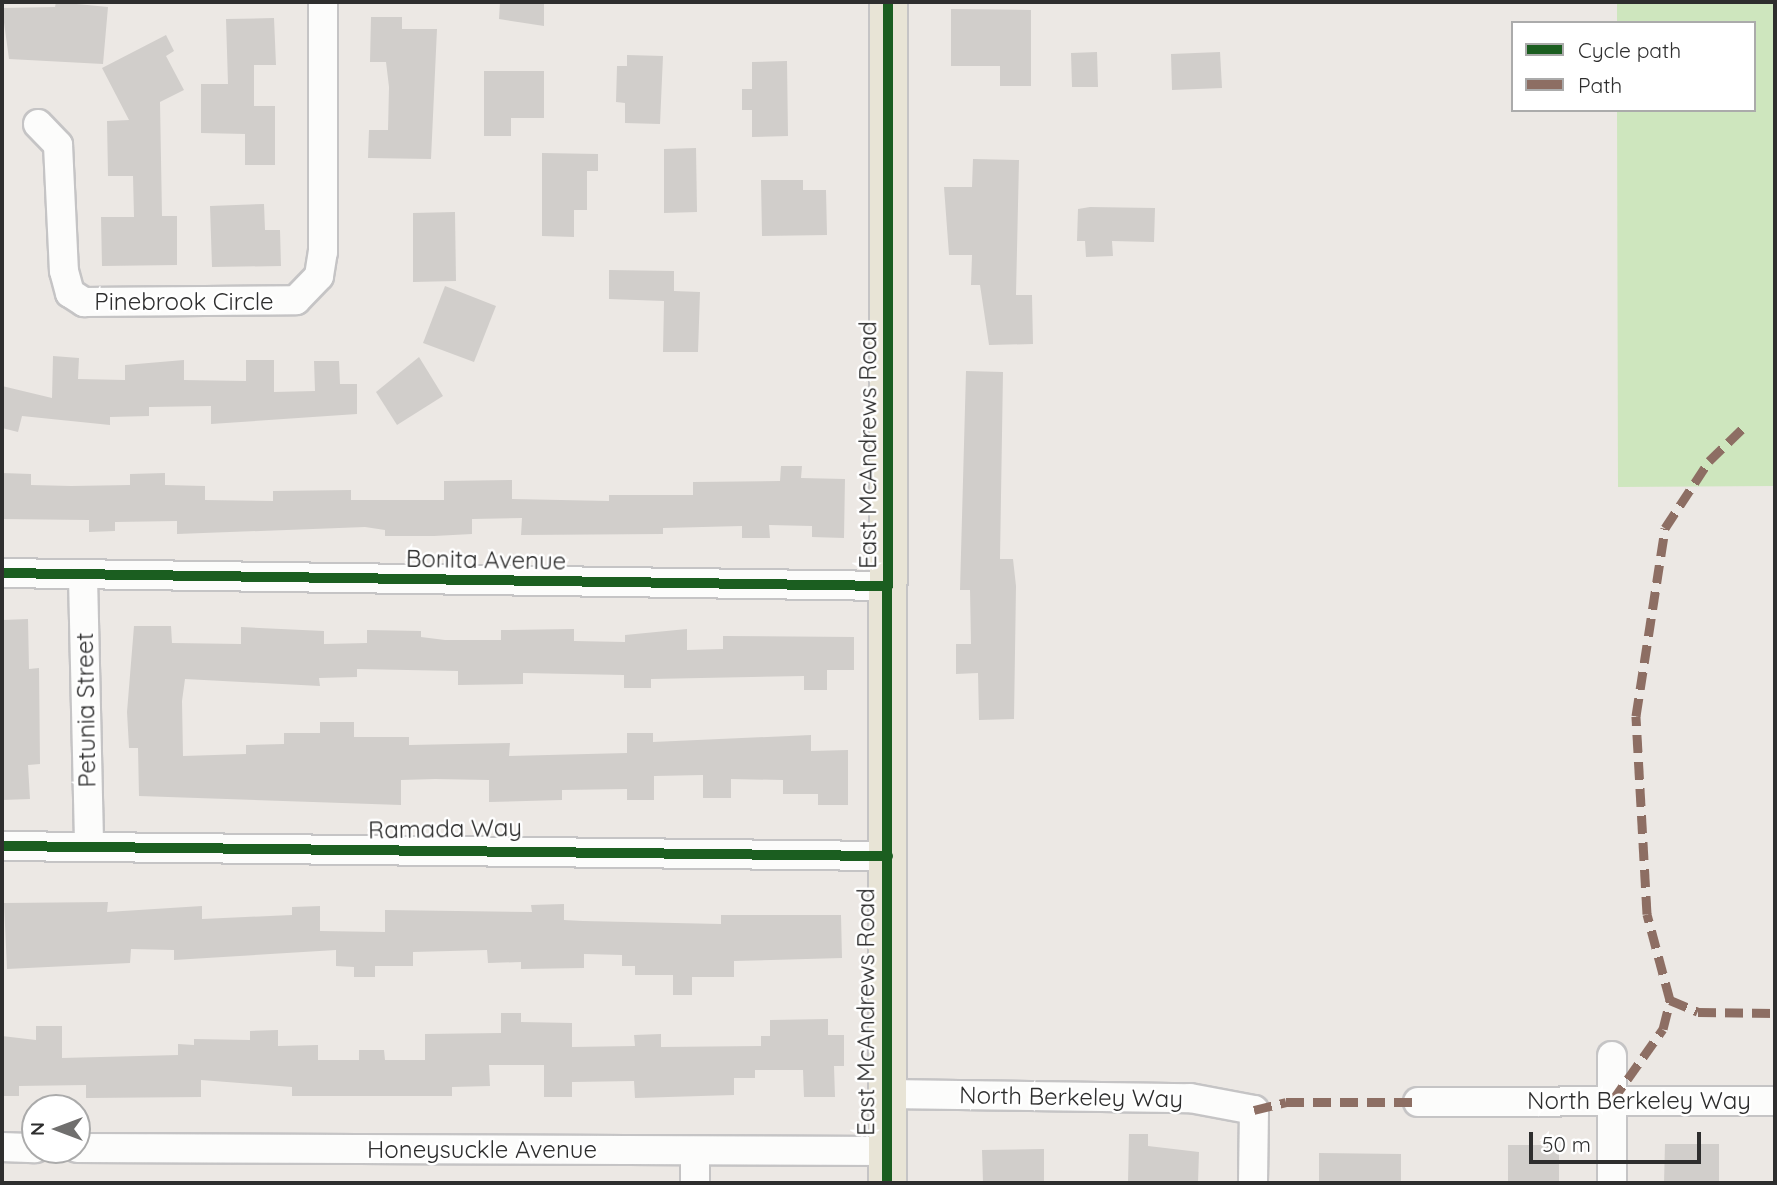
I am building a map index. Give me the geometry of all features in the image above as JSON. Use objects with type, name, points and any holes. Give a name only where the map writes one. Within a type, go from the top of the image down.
[{"type":"main road","name":"East McAndrews Road","points":[[887,1167],[888,2]]},
{"type":"street","name":"Pinebrook Circle","points":[[38,124],[58,145],[64,271],[70,293],[84,302],[296,300],[319,276],[323,252],[323,2]]},
{"type":"street","name":"Bonita Avenue","points":[[2,573],[83,577],[888,586]]},
{"type":"street","name":"Petunia Street","points":[[83,577],[89,844]]},
{"type":"street","name":"Ramada Way","points":[[2,846],[89,844],[888,856]]},
{"type":"street","points":[[1612,1056],[1612,1183]]},
{"type":"street","name":"North Berkeley Way","points":[[888,1094],[1190,1098],[1254,1110],[1254,1183]]},
{"type":"street","name":"North Berkeley Way","points":[[1418,1102],[1775,1101]]},
{"type":"street","points":[[2,1147],[21,1147]]},
{"type":"street","name":"Honeysuckle Avenue","points":[[91,1148],[695,1152],[887,1167]]},
{"type":"street","points":[[695,1152],[695,1183]]},
{"type":"green space","points":[[1617,2],[1775,2],[1775,486],[1618,487],[1617,112],[1756,112],[1756,21],[1617,21]]},
{"type":"building","points":[[56,2],[108,7],[103,64],[9,59],[2,8],[55,7]]},
{"type":"building","points":[[500,2],[544,2],[544,26],[499,19]]},
{"type":"building","points":[[951,9],[1031,10],[1031,86],[1000,86],[1000,66],[951,66]]},
{"type":"building","points":[[371,17],[402,17],[402,29],[437,29],[431,159],[368,158],[369,130],[388,130],[389,87],[386,62],[370,62]]},
{"type":"building","points":[[274,18],[276,65],[254,65],[254,106],[275,106],[275,165],[245,165],[245,134],[201,133],[201,84],[228,84],[226,19]]},
{"type":"building","points":[[166,35],[174,51],[166,56],[184,90],[160,102],[162,216],[177,216],[177,265],[102,266],[101,217],[134,217],[133,176],[108,176],[107,121],[129,120],[102,68]]},
{"type":"building","points":[[1097,52],[1098,87],[1072,87],[1071,53]]},
{"type":"building","points":[[1220,52],[1222,88],[1172,90],[1171,54]]},
{"type":"building","points":[[627,55],[663,56],[660,124],[625,123],[625,103],[616,102],[617,66],[627,66]]},
{"type":"building","points":[[787,61],[788,136],[752,137],[752,110],[742,110],[742,89],[752,89],[752,62]]},
{"type":"building","points":[[484,71],[544,71],[544,118],[511,118],[511,136],[484,136]]},
{"type":"building","points":[[696,148],[697,212],[664,213],[664,149]]},
{"type":"building","points":[[542,153],[598,154],[598,171],[587,171],[587,210],[574,210],[574,237],[542,236]]},
{"type":"building","points":[[973,159],[1019,160],[1016,295],[1032,295],[1033,344],[989,345],[980,285],[971,285],[972,255],[949,255],[944,187],[972,187]]},
{"type":"building","points":[[761,180],[803,180],[803,190],[826,190],[827,235],[762,236]]},
{"type":"building","points":[[264,204],[265,230],[280,230],[281,266],[212,267],[210,206]]},
{"type":"building","points":[[1155,208],[1154,242],[1112,241],[1113,256],[1086,257],[1085,241],[1077,241],[1078,209]]},
{"type":"building","points":[[455,212],[456,281],[413,282],[413,213]]},
{"type":"building","points":[[609,270],[674,271],[674,291],[700,292],[698,352],[663,352],[664,301],[609,299]]},
{"type":"building","points":[[445,286],[496,306],[474,362],[423,343]]},
{"type":"building","points":[[53,356],[79,358],[78,379],[125,380],[125,365],[184,360],[184,380],[246,381],[246,360],[274,360],[274,392],[315,391],[314,361],[339,361],[340,384],[357,384],[357,414],[211,424],[211,406],[149,407],[149,416],[110,417],[110,425],[22,416],[18,432],[2,428],[2,386],[52,398]]},
{"type":"building","points":[[419,357],[443,396],[397,425],[376,392]]},
{"type":"building","points":[[966,371],[1003,372],[1000,559],[1013,559],[1016,586],[1014,719],[979,720],[978,673],[956,674],[956,644],[971,644],[970,590],[960,590]]},
{"type":"building","points":[[781,466],[802,466],[801,478],[845,479],[844,538],[812,537],[812,526],[769,525],[770,538],[742,538],[742,526],[663,528],[663,534],[521,535],[522,518],[472,519],[472,534],[434,536],[385,536],[385,530],[365,527],[177,534],[177,521],[115,522],[115,531],[89,532],[89,520],[2,519],[2,473],[31,474],[31,485],[71,486],[130,485],[130,474],[165,473],[165,485],[205,486],[205,500],[273,501],[273,491],[351,490],[351,500],[444,500],[444,481],[512,480],[512,499],[609,501],[609,495],[693,495],[693,482],[780,481]]},
{"type":"building","points":[[28,619],[29,669],[39,668],[40,764],[28,765],[30,799],[2,800],[2,620]]},
{"type":"building","points":[[134,626],[171,626],[172,643],[241,644],[241,627],[324,631],[324,644],[367,643],[367,630],[421,631],[421,637],[445,640],[501,640],[501,630],[574,629],[574,641],[625,642],[625,635],[687,629],[687,650],[723,649],[723,636],[854,637],[854,670],[827,670],[827,690],[804,690],[804,676],[651,679],[651,688],[624,688],[624,675],[523,673],[523,684],[458,685],[458,671],[357,669],[357,677],[319,678],[320,686],[185,679],[182,701],[183,756],[246,754],[246,745],[284,744],[284,733],[320,733],[320,722],[354,722],[354,737],[409,737],[409,745],[510,743],[509,756],[627,753],[627,733],[653,733],[653,742],[811,735],[811,751],[848,750],[848,805],[818,805],[818,794],[783,794],[783,780],[731,779],[731,798],[703,798],[703,775],[654,776],[654,800],[627,800],[627,789],[562,790],[562,800],[489,802],[489,780],[435,779],[401,780],[401,805],[139,796],[138,748],[129,748],[127,712]]},
{"type":"building","points":[[108,902],[107,912],[202,906],[202,919],[292,915],[292,907],[320,906],[320,931],[385,932],[385,910],[532,912],[531,905],[564,904],[564,920],[583,921],[721,924],[721,915],[841,915],[842,958],[734,961],[734,977],[692,977],[692,995],[673,995],[673,975],[635,975],[635,966],[622,966],[622,955],[584,954],[584,968],[521,969],[521,962],[488,963],[487,950],[413,952],[413,966],[375,966],[375,977],[354,977],[354,967],[336,966],[336,950],[174,960],[174,950],[131,949],[130,963],[7,969],[4,903]]},
{"type":"building","points":[[501,1013],[521,1013],[521,1022],[572,1023],[572,1047],[635,1046],[634,1035],[661,1034],[661,1047],[761,1046],[761,1036],[770,1036],[770,1020],[828,1019],[828,1035],[844,1035],[844,1066],[834,1066],[835,1097],[804,1097],[803,1070],[755,1070],[755,1078],[734,1078],[734,1095],[635,1098],[634,1081],[572,1082],[572,1097],[544,1097],[544,1065],[489,1065],[490,1086],[452,1087],[452,1096],[292,1096],[292,1087],[201,1080],[201,1097],[91,1098],[91,1094],[86,1094],[86,1085],[19,1086],[19,1096],[2,1096],[2,1036],[36,1040],[36,1026],[62,1026],[62,1058],[178,1055],[178,1044],[194,1045],[194,1039],[250,1040],[250,1031],[278,1030],[278,1046],[318,1045],[318,1060],[359,1060],[359,1050],[384,1050],[385,1060],[425,1060],[425,1034],[501,1033]]},
{"type":"building","points":[[1129,1134],[1148,1134],[1148,1146],[1199,1152],[1198,1183],[1128,1182]]},
{"type":"building","points":[[1665,1144],[1719,1144],[1719,1183],[1664,1183]]},
{"type":"building","points":[[1508,1145],[1559,1145],[1559,1183],[1508,1183]]},
{"type":"building","points":[[1044,1149],[1044,1182],[983,1183],[982,1150]]},
{"type":"building","points":[[1319,1153],[1401,1154],[1401,1183],[1319,1183]]},
{"type":"marked path","points":[[1612,1101],[1663,1029],[1670,1000],[1647,914],[1636,716],[1665,528],[1709,461],[1743,428]]},
{"type":"marked path","points":[[1670,1000],[1698,1012],[1775,1013]]},
{"type":"marked path","points":[[1254,1110],[1286,1102],[1418,1102]]},
{"type":"cycle path","points":[[887,1183],[888,2]]},
{"type":"cycle path","points":[[2,573],[888,586]]},
{"type":"cycle path","points":[[2,846],[888,856]]}]
